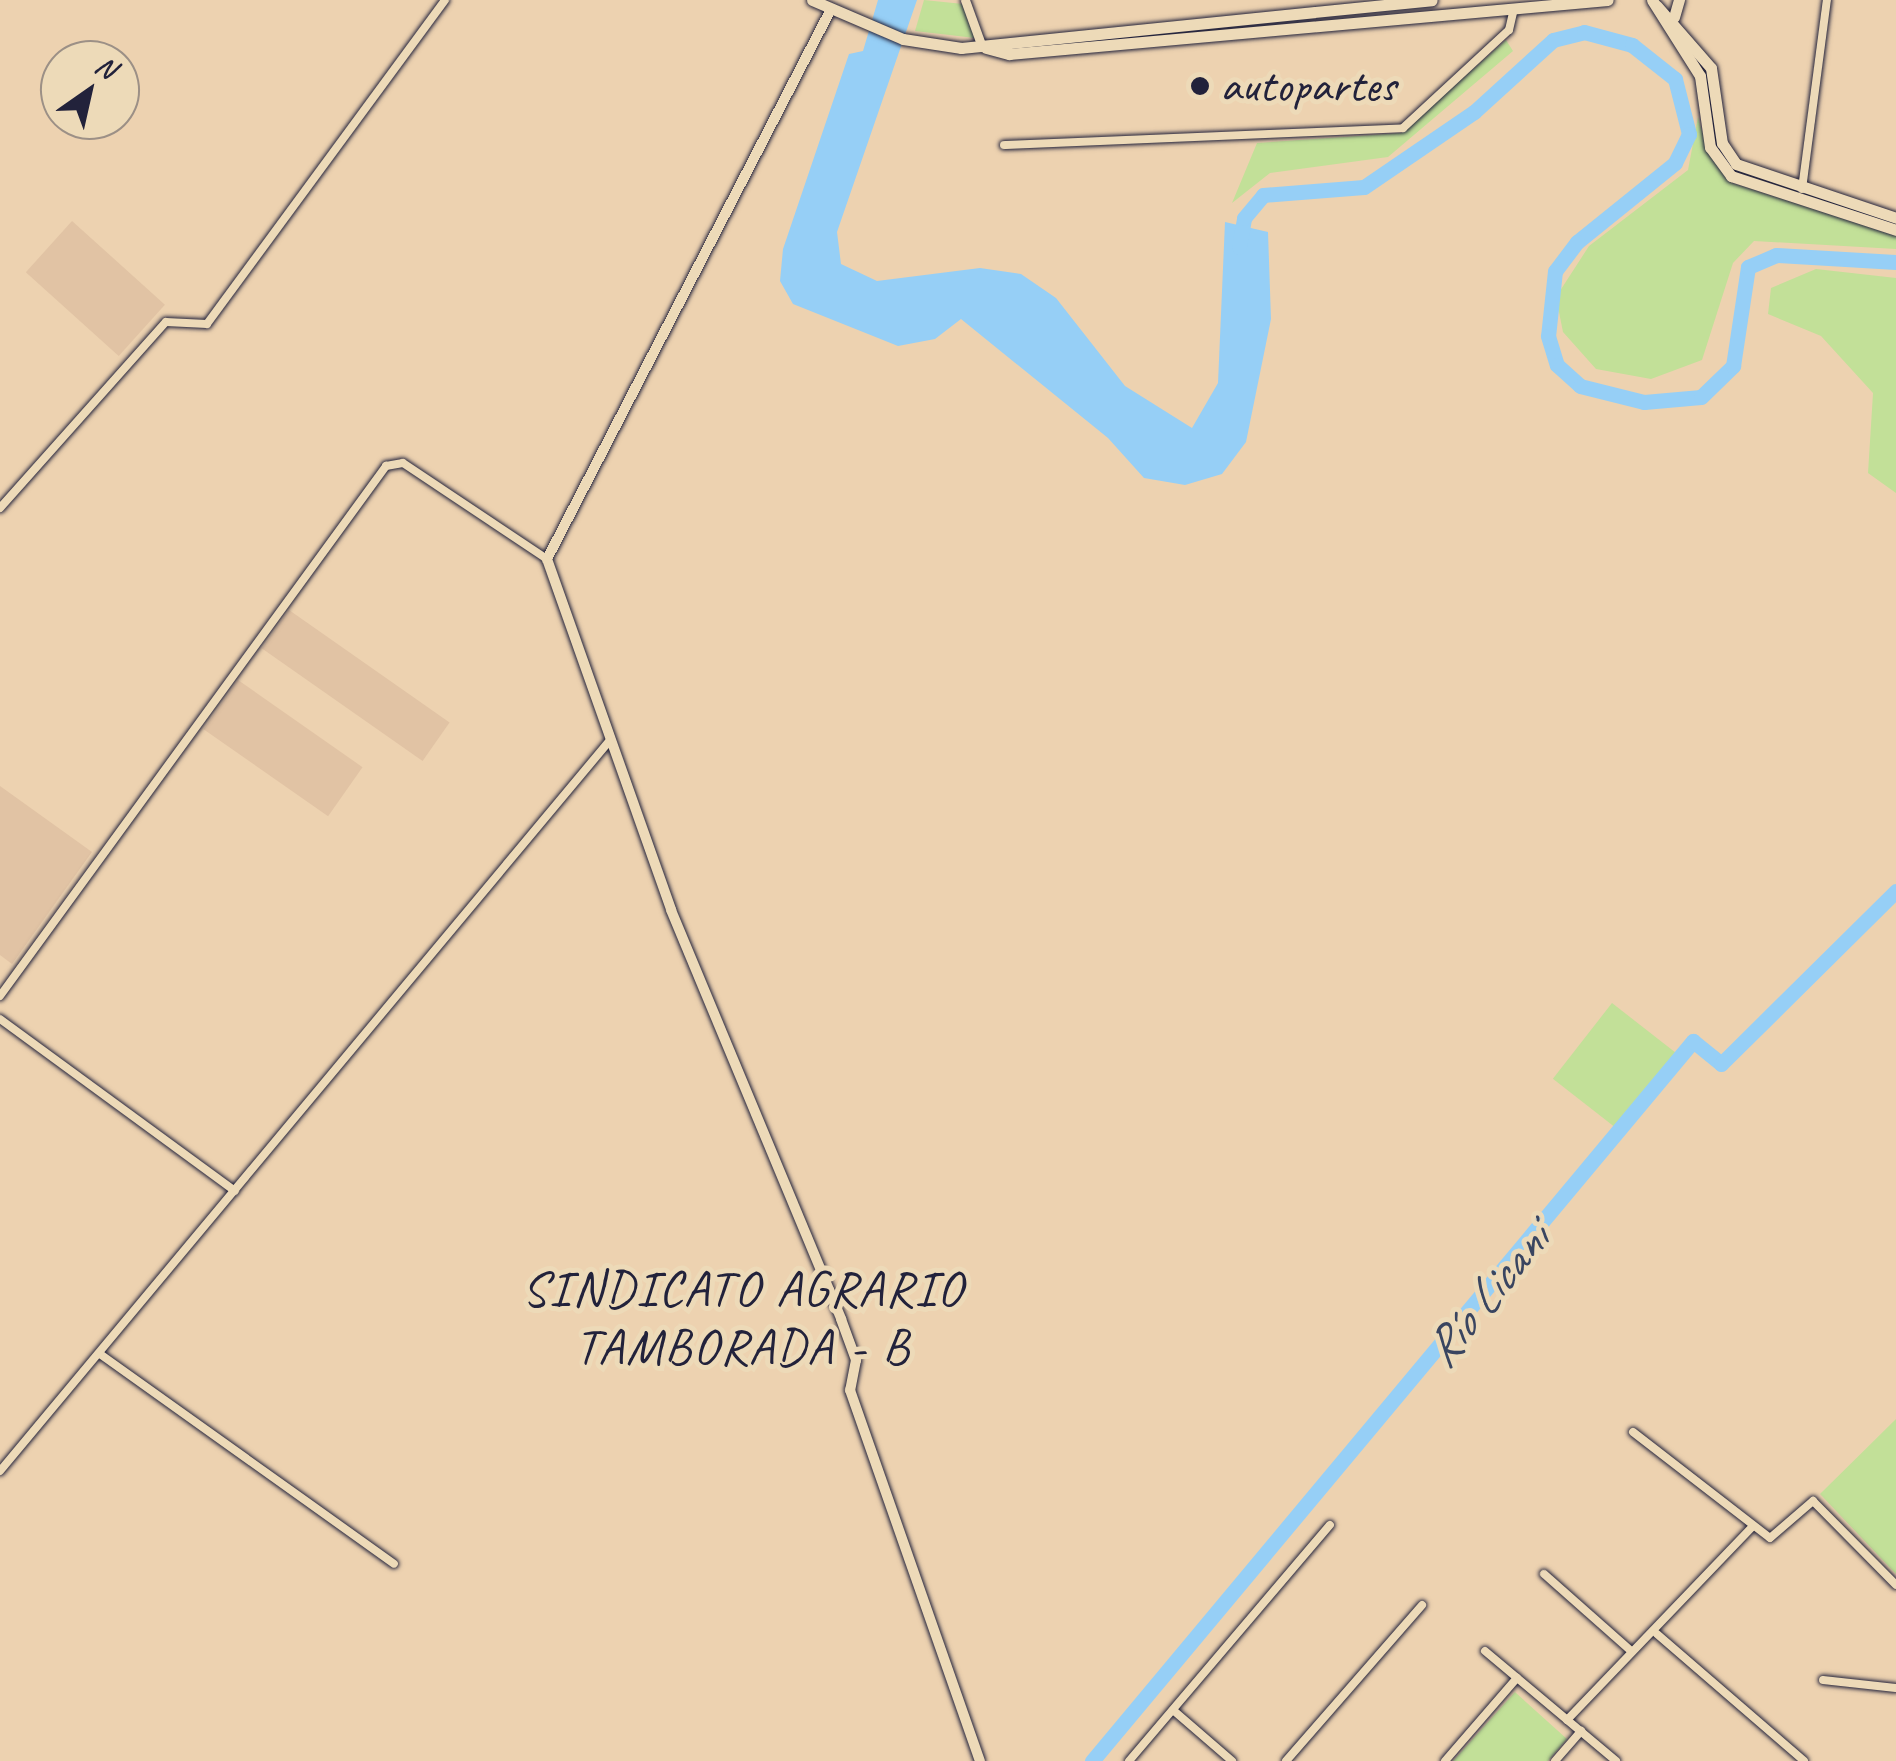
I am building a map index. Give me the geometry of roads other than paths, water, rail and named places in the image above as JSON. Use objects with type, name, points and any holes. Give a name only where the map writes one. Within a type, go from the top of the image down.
[{"type":"main road","points":[[812,0],[869,28],[903,39],[982,47],[1009,54],[1608,0]]},
{"type":"main road","points":[[982,47],[1432,0]]},
{"type":"main road","points":[[1674,17],[1680,0]]},
{"type":"main road","points":[[1654,3],[1674,17],[1711,68],[1729,157],[1758,178],[1896,230]]},
{"type":"main road","points":[[1654,3],[1700,76],[1718,162],[1743,184],[1896,218]]},
{"type":"main road","points":[[1341,10],[1343,24]]},
{"type":"main road","points":[[830,11],[546,559],[671,910],[856,1360],[850,1390],[980,1761]]},
{"type":"main road","points":[[1264,17],[1266,31]]},
{"type":"main road","points":[[1131,30],[1134,44]]},
{"type":"street","points":[[0,508],[166,322],[207,324],[446,0]]},
{"type":"street","points":[[965,0],[982,47]]},
{"type":"street","points":[[1442,0],[1444,15]]},
{"type":"street","points":[[1801,194],[1827,0]]},
{"type":"street","points":[[1004,144],[1403,128],[1509,30],[1514,9]]},
{"type":"street","points":[[0,996],[386,466],[403,463],[546,559]]},
{"type":"street","points":[[0,1471],[611,739]]},
{"type":"street","points":[[0,1019],[235,1190]]},
{"type":"street","points":[[100,1354],[394,1564]]},
{"type":"street","points":[[1634,1432],[1750,1528],[1770,1538],[1813,1501],[1896,1586]]},
{"type":"street","points":[[1129,1761],[1330,1524]]},
{"type":"street","points":[[1567,1720],[1630,1650],[1657,1634],[1750,1528]]},
{"type":"street","points":[[1544,1574],[1630,1650]]},
{"type":"street","points":[[1286,1761],[1422,1605]]},
{"type":"street","points":[[1657,1634],[1804,1761]]},
{"type":"street","points":[[1486,1651],[1616,1761]]},
{"type":"street","points":[[1445,1761],[1517,1678]]},
{"type":"street","points":[[1823,1680],[1896,1688]]},
{"type":"street","points":[[1173,1710],[1232,1761]]},
{"type":"street","points":[[1556,1761],[1581,1731]]},
{"type":"water","points":[[878,0],[917,0],[837,232],[841,264],[877,281],[980,268],[1021,274],[1056,298],[1125,386],[1192,428],[1218,383],[1225,222],[1268,232],[1271,319],[1246,442],[1222,474],[1185,485],[1144,478],[1108,438],[961,319],[935,339],[898,346],[793,304],[780,281],[783,249],[849,54],[863,51]]},
{"type":"waterway","points":[[1239,247],[1244,218],[1263,195],[1364,187],[1474,112],[1553,40],[1584,32],[1632,45],[1675,79],[1689,134],[1675,163],[1577,242],[1555,271],[1548,336],[1557,365],[1580,386],[1644,402],[1701,397],[1733,366],[1748,267],[1776,255],[1896,262]]},
{"type":"waterway","name":"Río Licani","points":[[1092,1761],[1693,1041],[1721,1064],[1896,891]]},
{"type":"place","name":"autopartes","points":[[1200,86]]},
{"type":"district","name":"SINDICATO AGRARIO TAMBORADA - B","points":[[743,1317]]}]
